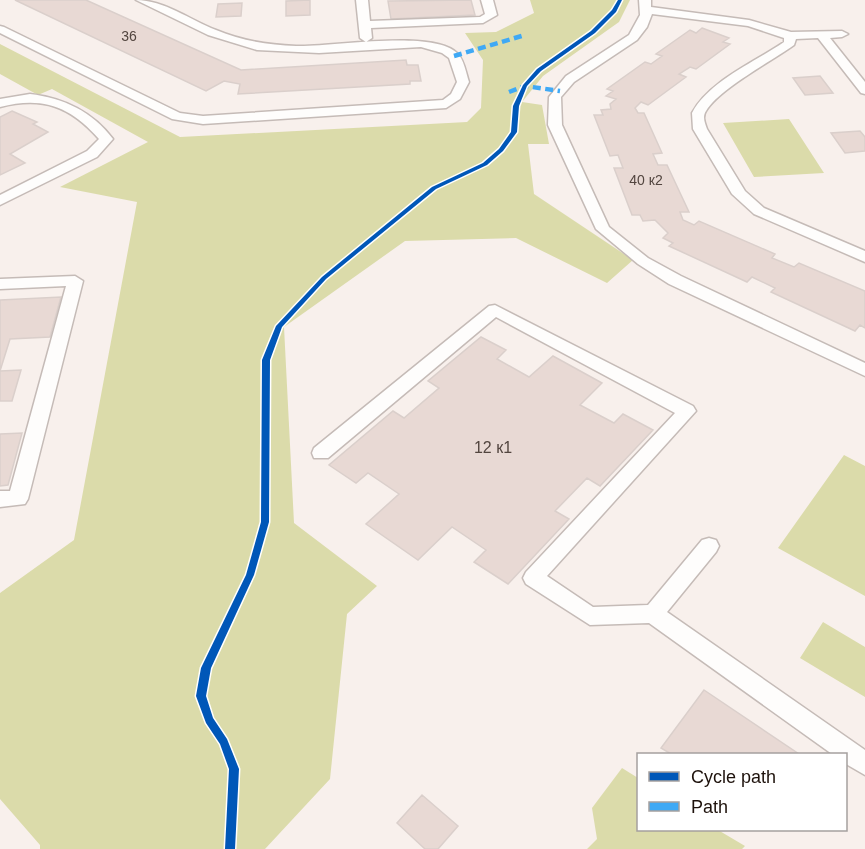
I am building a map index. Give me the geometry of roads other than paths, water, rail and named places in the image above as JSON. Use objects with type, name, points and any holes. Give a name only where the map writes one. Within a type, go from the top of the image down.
[{"type":"lane","points":[[0,29],[177,116],[203,120],[446,104],[456,96],[463,82],[454,56],[435,45],[422,43],[316,49],[256,46],[231,39],[141,0]]},
{"type":"lane","points":[[362,0],[366,45]]},
{"type":"lane","points":[[364,26],[483,20],[491,15],[487,0]]},
{"type":"lane","points":[[842,34],[790,36],[740,21],[646,5],[645,22],[635,36],[570,80],[555,97],[555,125],[603,229],[643,261],[675,280],[865,370]]},
{"type":"lane","points":[[820,35],[865,90]]},
{"type":"lane","points":[[790,36],[790,43],[747,71],[706,103],[699,111],[697,119],[699,129],[739,194],[759,211],[865,257]]},
{"type":"lane","points":[[0,103],[24,98],[48,98],[93,123],[106,139],[92,154],[0,201]]},
{"type":"lane","points":[[0,284],[75,281],[18,499],[0,500]]},
{"type":"lane","points":[[321,453],[495,310],[687,411],[533,578],[590,616],[652,615],[865,764]]},
{"type":"lane","points":[[652,615],[709,546]]}]
